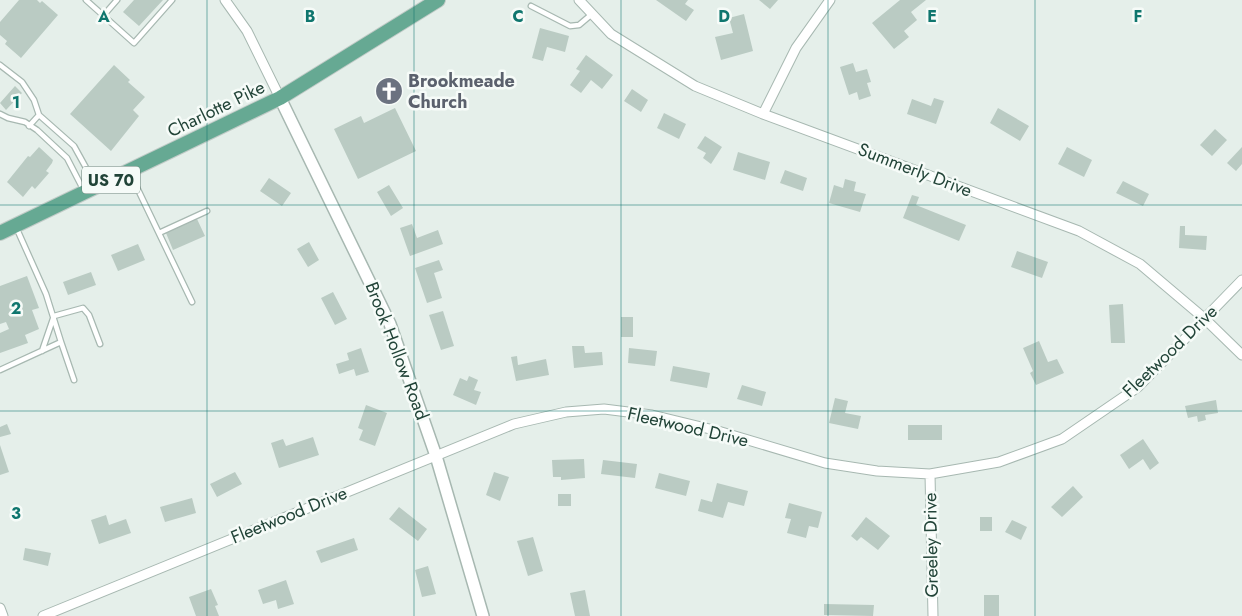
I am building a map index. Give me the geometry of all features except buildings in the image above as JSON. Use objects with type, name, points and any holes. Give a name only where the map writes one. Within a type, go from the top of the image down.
[{"type":"main road","name":"Charlotte Pike","points":[[0,233],[280,98],[438,0]]},
{"type":"street","points":[[225,0],[247,31],[280,98]]},
{"type":"street","name":"Summerly Drive","points":[[578,0],[611,34],[695,86],[763,114],[1079,231],[1140,264],[1205,319],[1242,355]]},
{"type":"street","points":[[763,114],[796,48],[830,0]]},
{"type":"street","name":"Brook Hollow Road","points":[[280,98],[390,324],[436,456],[483,616]]},
{"type":"street","name":"Fleetwood Drive","points":[[43,616],[514,424],[545,416],[604,409],[652,415],[718,431],[825,463],[877,471],[930,474],[999,462],[1062,438],[1138,387],[1242,280]]},
{"type":"street","name":"Greeley Drive","points":[[930,474],[934,616]]},
{"type":"street","points":[[0,608],[4,616]]},
{"type":"lane","points":[[86,0],[134,43],[172,0]]},
{"type":"lane","points":[[103,16],[117,0]]},
{"type":"lane","points":[[531,6],[570,26],[579,25],[592,14]]},
{"type":"lane","points":[[0,65],[29,89],[38,115],[74,146],[91,190]]},
{"type":"lane","points":[[0,114],[25,122],[67,158],[91,190]]},
{"type":"lane","points":[[29,126],[38,115]]},
{"type":"lane","points":[[130,171],[192,302]]},
{"type":"lane","points":[[159,233],[208,211]]},
{"type":"lane","points":[[15,226],[54,316],[74,380]]},
{"type":"lane","points":[[54,316],[83,308],[89,314],[100,344]]},
{"type":"lane","points":[[42,351],[54,316]]},
{"type":"lane","points":[[0,370],[61,342]]},
{"type":"place","name":"Brookmeade Church","points":[[389,91]]}]
